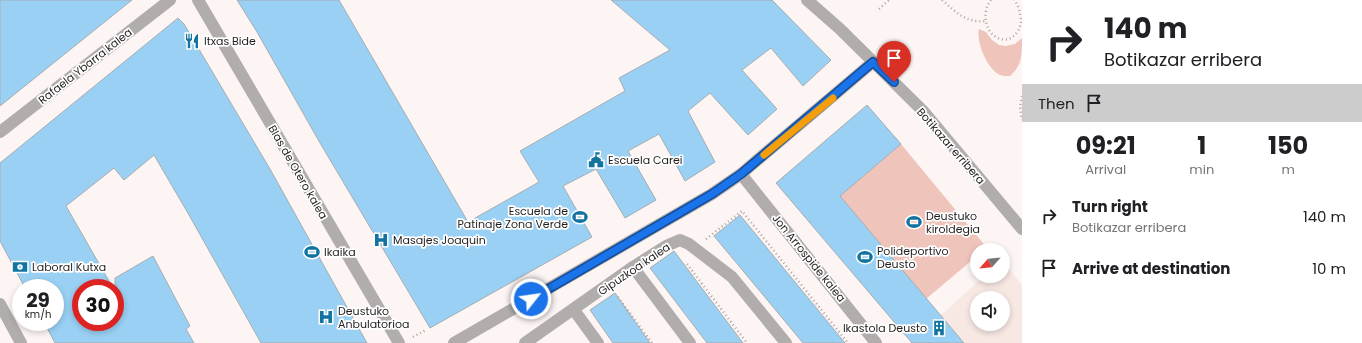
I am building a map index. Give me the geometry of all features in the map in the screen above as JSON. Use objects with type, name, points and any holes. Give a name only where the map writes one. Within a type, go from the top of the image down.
[{"type":"street","name":"Rafaela Ybarra kalea","points":[[0,132],[170,0]]},
{"type":"street","name":"Blas de Otero kalea","points":[[198,0],[399,343]]},
{"type":"street","name":"Botikazar erribera","points":[[807,0],[840,29],[924,112],[1022,229]]},
{"type":"street","points":[[454,343],[712,194],[741,174],[873,62]]},
{"type":"street","name":"Jon Arrospide kalea","points":[[741,174],[876,343]]},
{"type":"street","name":"Gipuzkoa kalea","points":[[525,343],[574,310],[633,267],[666,246],[680,240],[689,244],[732,277],[786,343]]},
{"type":"street","points":[[633,267],[690,343]]},
{"type":"street","points":[[0,304],[22,343]]},
{"type":"street","points":[[574,310],[598,343]]},
{"type":"path","points":[[879,9],[889,0]]},
{"type":"path","points":[[942,0],[965,19],[986,21]]},
{"type":"path","points":[[991,0],[987,4],[985,16],[987,26],[998,38],[1006,40],[1013,37],[1019,31],[1021,22],[1021,12],[1014,0]]},
{"type":"path","points":[[1022,96],[1020,107],[1022,120]]},
{"type":"path","points":[[703,241],[742,211],[848,343]]},
{"type":"path","points":[[684,260],[747,343]]},
{"type":"path","points":[[804,289],[808,285]]},
{"type":"path","points":[[618,296],[652,343]]},
{"type":"shaded area","points":[[979,29],[986,32],[992,40],[999,45],[1006,46],[1015,44],[1022,38],[1022,50],[1019,64],[1010,76],[1003,76],[995,72],[987,61],[979,41]]},
{"type":"shaded area","name":"Deustuko kiroldegia","points":[[901,144],[983,243],[970,243],[970,262],[926,299],[840,196]]},
{"type":"shaded area","points":[[1010,270],[1022,285],[1022,343],[912,343],[910,341],[976,283],[1010,283]]},
{"type":"building","points":[[0,0],[132,0],[0,106]]},
{"type":"building","points":[[237,0],[339,0],[468,222],[539,182],[520,151],[625,91],[619,78],[670,50],[611,0],[772,0],[831,60],[803,86],[771,48],[742,70],[777,109],[748,135],[710,93],[688,111],[715,162],[685,181],[659,134],[628,151],[656,200],[625,218],[596,169],[563,186],[592,237],[430,328]]},
{"type":"building","points":[[178,18],[184,24],[270,169],[367,343],[261,343],[154,155],[124,180],[114,168],[66,206],[108,279],[72,279],[72,331],[124,331],[124,279],[115,278],[153,256],[190,326],[186,329],[194,343],[55,343],[49,331],[64,331],[64,279],[20,279],[0,241],[0,163]]},
{"type":"building","points":[[867,105],[901,144],[840,196],[964,343],[912,343],[776,183]]},
{"type":"building","points":[[740,215],[845,343],[803,343],[714,236]]},
{"type":"building","points":[[674,251],[743,343],[707,343],[650,268]]},
{"type":"building","points":[[615,293],[650,343],[613,343],[590,310]]},
{"type":"slow traffic","points":[[764,155],[833,98]]},
{"type":"place","name":"Itxas Bide","points":[[192,41]]},
{"type":"place","name":"Escuela Carei","points":[[596,160]]},
{"type":"place","name":"Escuela de Patinaje Zona Verde","points":[[580,217]]},
{"type":"place","name":"Deustuko kiroldegia","points":[[914,222]]},
{"type":"place","name":"Masajes Joaquin","points":[[381,240]]},
{"type":"place","name":"Ikaika","points":[[312,252]]},
{"type":"place","name":"Polideportivo Deusto","points":[[865,257]]},
{"type":"place","name":"Laboral Kutxa","points":[[20,267]]},
{"type":"place","name":"Deustuko Anbulatorioa","points":[[326,317]]},
{"type":"place","name":"Ikastola Deusto","points":[[939,328]]},
{"type":"route","points":[[531,299],[712,194],[741,174],[873,62],[894,82]]}]
